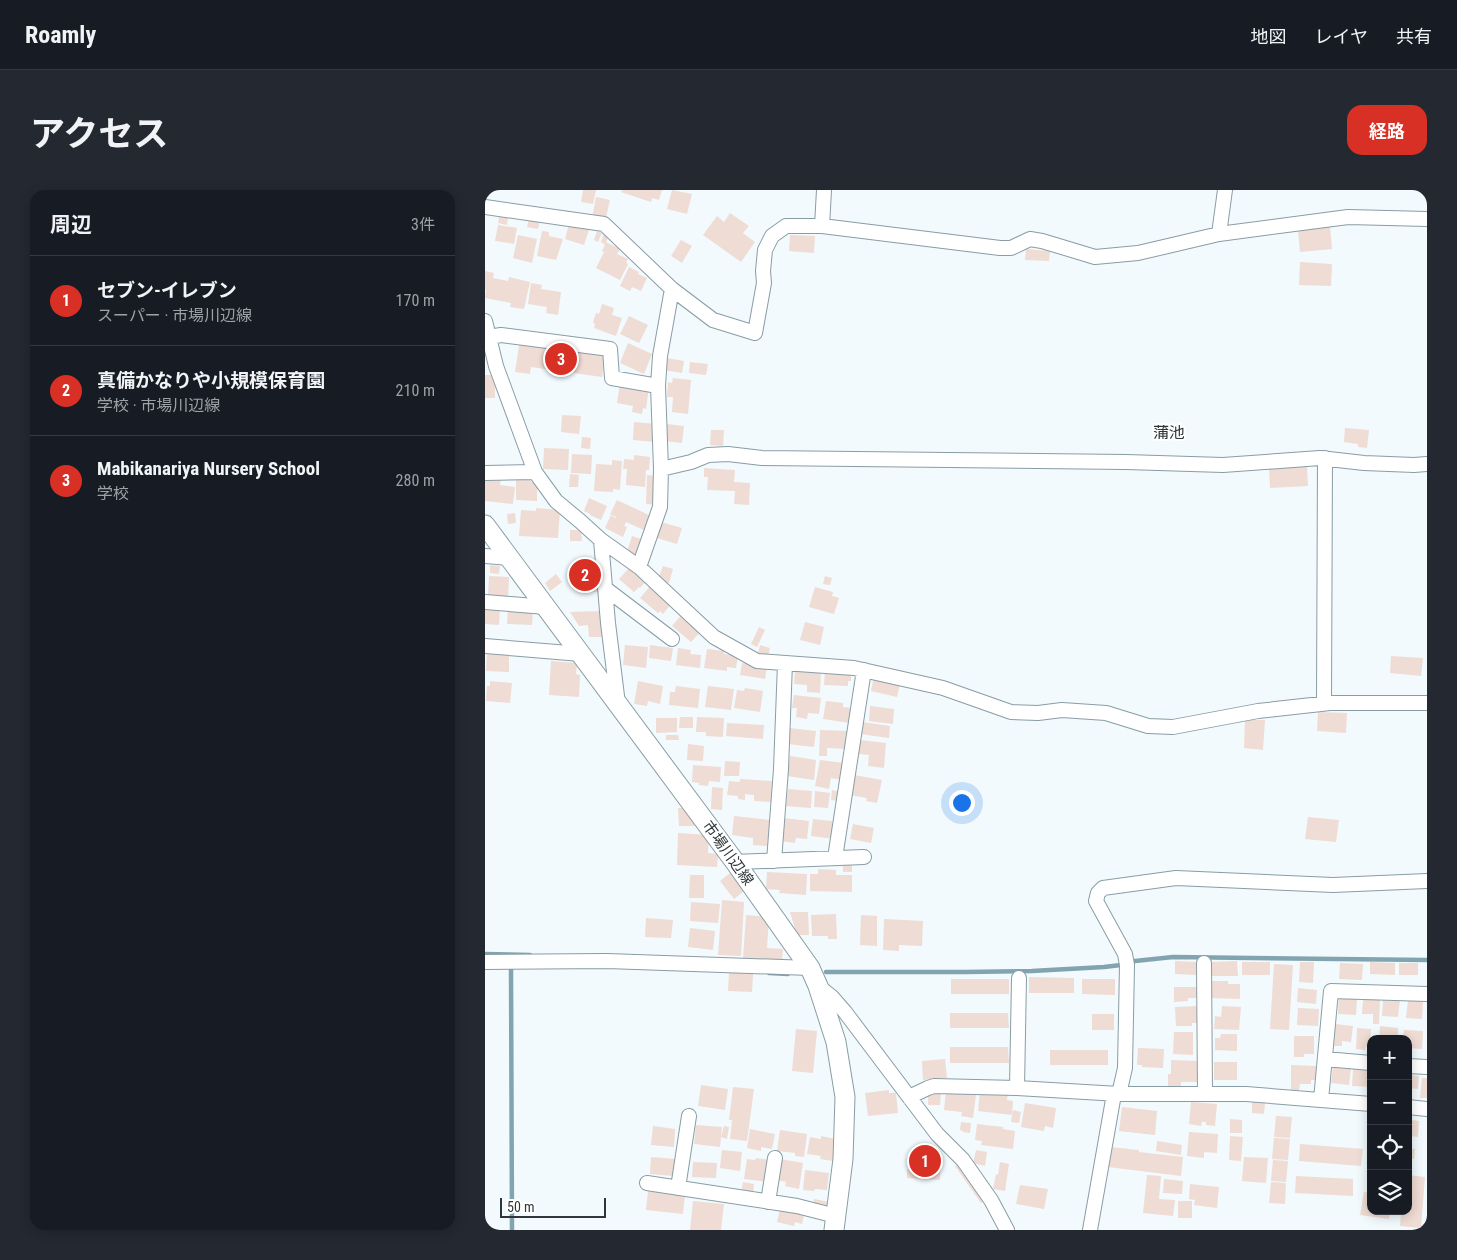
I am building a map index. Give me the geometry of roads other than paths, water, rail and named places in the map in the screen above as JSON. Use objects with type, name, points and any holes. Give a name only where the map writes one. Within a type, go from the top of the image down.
[{"type":"main road","name":"市場川辺線","points":[[485,525],[735,862],[810,968],[818,986],[836,1042],[845,1097],[843,1159],[835,1223]]},
{"type":"street","points":[[822,226],[824,190]]},
{"type":"street","points":[[1219,234],[1225,190]]},
{"type":"street","points":[[485,206],[604,224],[672,289],[713,320],[755,333],[764,283],[765,250],[772,236],[786,226],[822,226],[1000,248],[1011,248],[1030,239],[1095,257],[1138,253],[1219,234],[1347,217],[1427,219]]},
{"type":"street","points":[[639,568],[660,507],[661,469],[658,386],[660,356],[672,289]]},
{"type":"street","points":[[485,321],[489,336],[490,363],[535,472],[555,501],[601,540],[639,568],[714,637],[757,661],[854,668],[943,688],[1011,712],[1038,714],[1062,710],[1106,713],[1148,726],[1173,727],[1257,711],[1324,703],[1427,703]]},
{"type":"street","points":[[489,336],[501,335],[610,349],[612,378],[658,386]]},
{"type":"street","points":[[661,469],[691,462],[708,455],[728,454],[763,458],[1223,465],[1325,458],[1414,465],[1427,464]]},
{"type":"street","points":[[1324,703],[1325,458]]},
{"type":"street","points":[[485,473],[535,472]]},
{"type":"street","points":[[601,540],[608,623],[618,704]]},
{"type":"street","points":[[485,556],[509,558]]},
{"type":"street","points":[[606,589],[672,639]]},
{"type":"street","points":[[485,602],[546,607]]},
{"type":"street","points":[[485,646],[581,654]]},
{"type":"street","points":[[774,861],[781,769],[785,663]]},
{"type":"street","points":[[835,858],[864,670]]},
{"type":"street","points":[[735,862],[864,857]]},
{"type":"street","points":[[1090,1230],[1116,1094],[1125,1068],[1125,954],[1096,901],[1098,893],[1103,888],[1176,878],[1333,885],[1427,881]]},
{"type":"street","points":[[485,962],[607,962],[810,968]]},
{"type":"street","points":[[1204,963],[1205,1094]]},
{"type":"street","points":[[1017,1088],[1019,978]]},
{"type":"street","points":[[818,986],[832,997],[845,1012],[937,1134],[963,1160],[991,1200],[1007,1230]]},
{"type":"street","points":[[1321,1100],[1331,991],[1427,994]]},
{"type":"street","points":[[1325,1059],[1367,1063]]},
{"type":"street","points":[[1412,1066],[1427,1067]]},
{"type":"street","points":[[909,1097],[934,1086],[1017,1088],[1116,1094],[1247,1094],[1367,1104]]},
{"type":"street","points":[[1412,1107],[1427,1109]]},
{"type":"street","points":[[678,1188],[689,1116]]},
{"type":"street","points":[[768,1202],[775,1158]]},
{"type":"street","points":[[647,1183],[797,1206],[835,1223]]},
{"type":"waterway","points":[[485,954],[530,955]]},
{"type":"waterway","points":[[826,972],[1032,971],[1104,967],[1173,957],[1427,960]]},
{"type":"waterway","points":[[511,968],[512,1230]]},
{"type":"waterway","points":[[769,973],[788,974]]},
{"type":"place","name":"Mabikanariya Nursery School","points":[[561,359]]},
{"type":"place","name":"真備かなりや小規模保育園","points":[[585,575]]},
{"type":"place","name":"セブン-イレブン","points":[[925,1161]]},
{"type":"district","name":"蒲池","points":[[1169,432]]}]
